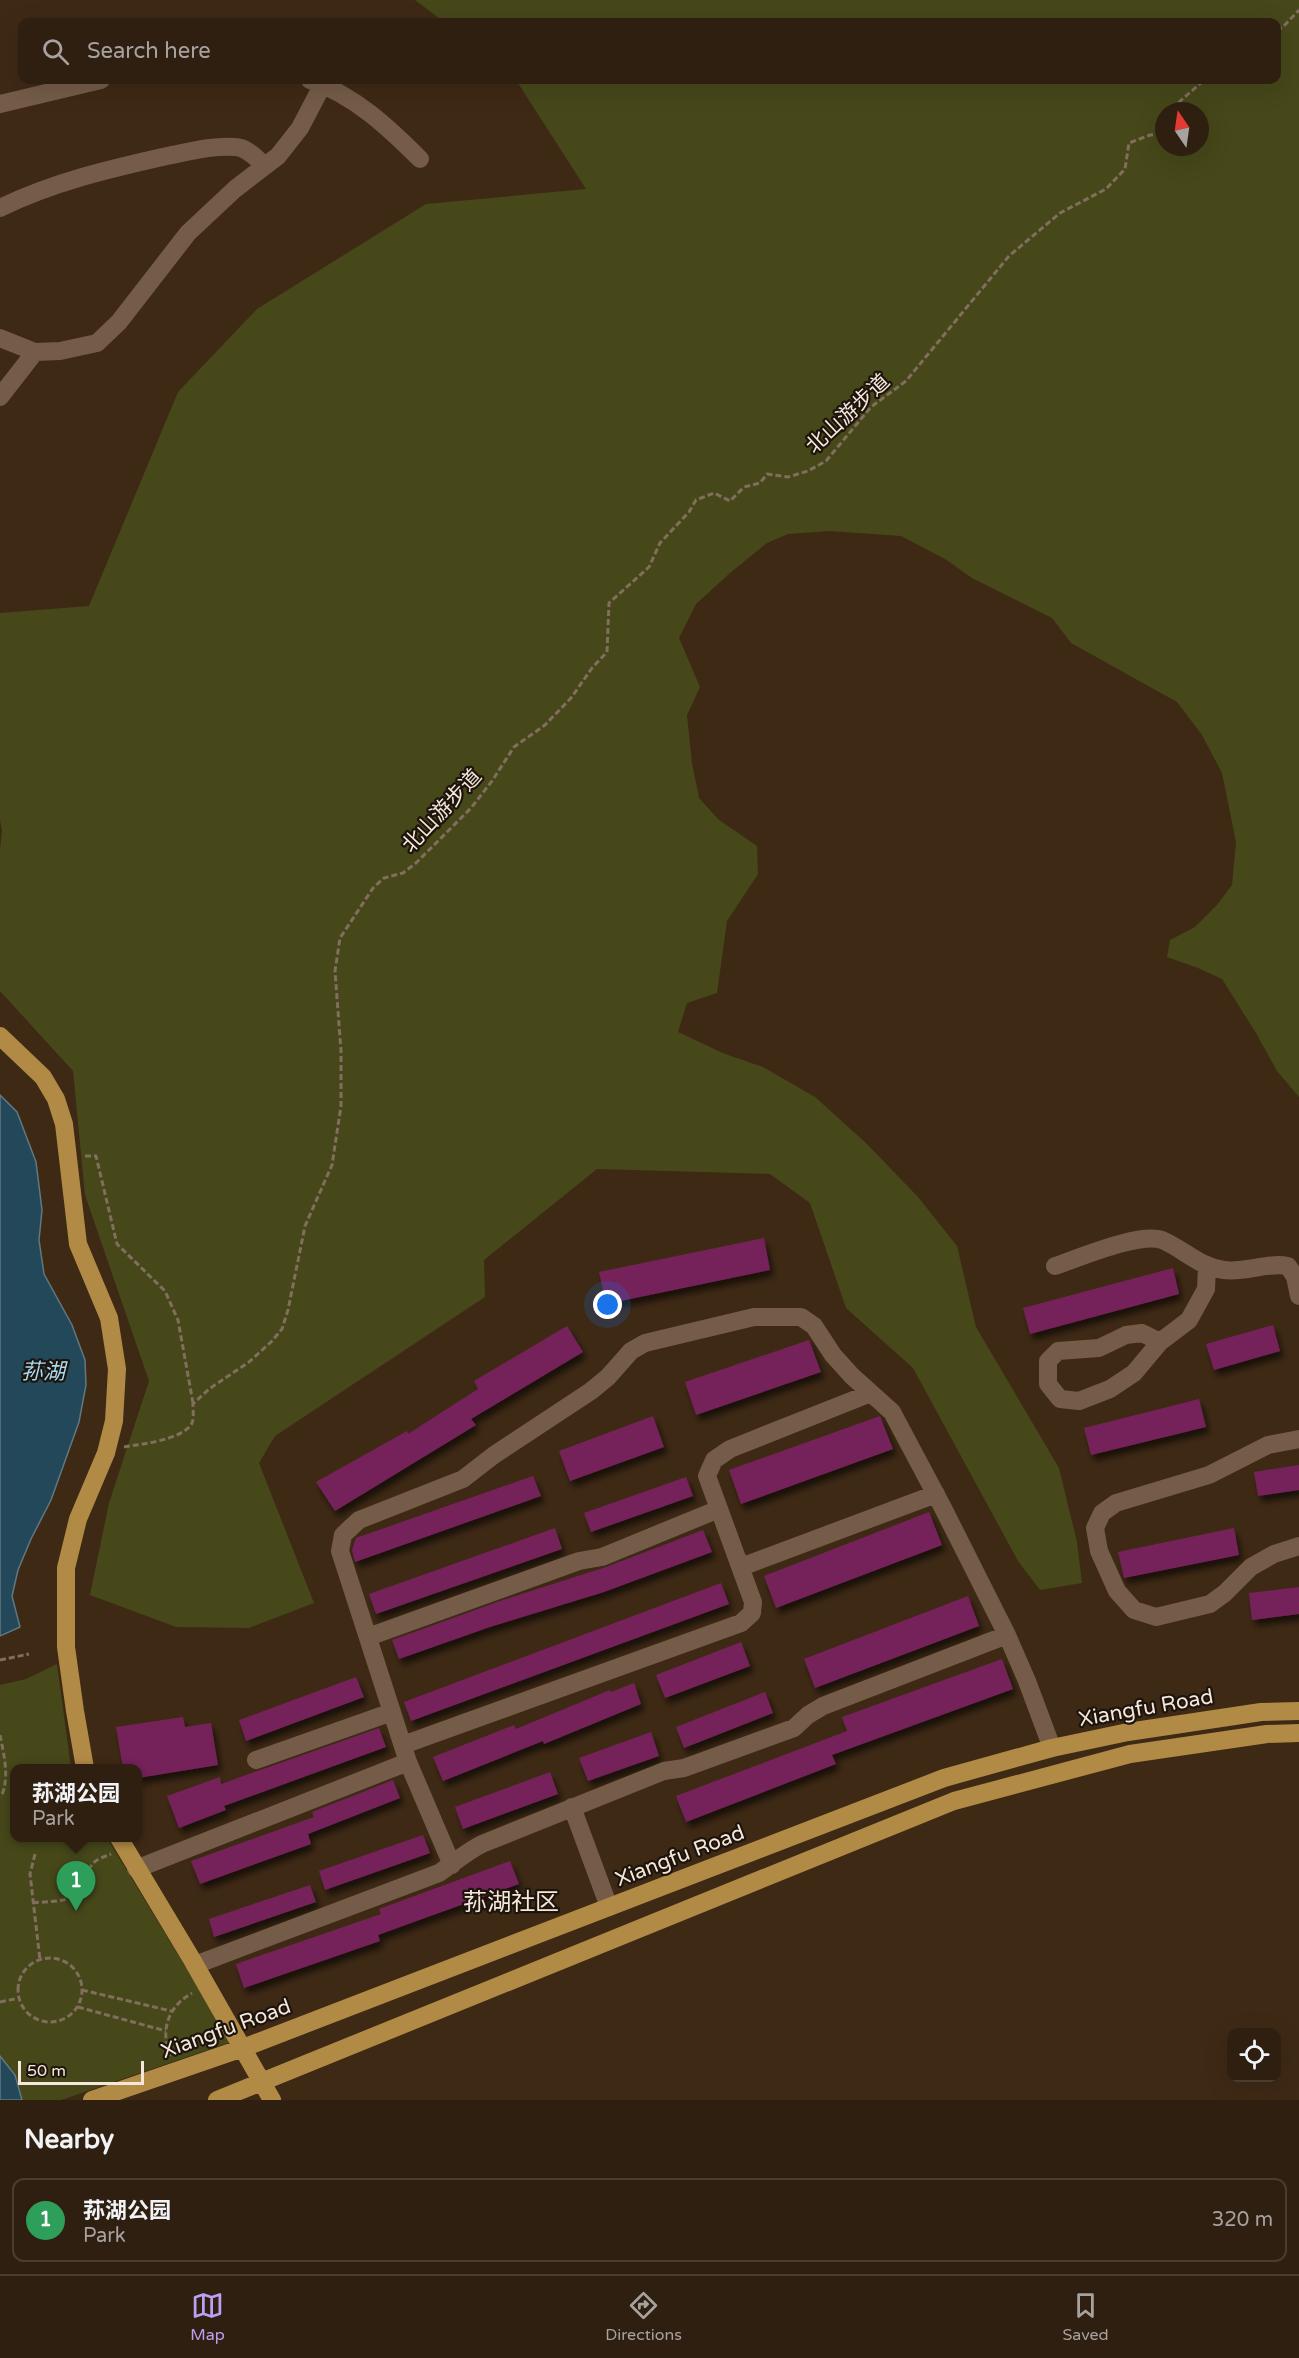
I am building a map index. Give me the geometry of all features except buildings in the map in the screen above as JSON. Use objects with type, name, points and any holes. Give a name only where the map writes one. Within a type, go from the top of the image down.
[{"type":"main road","points":[[0,1036],[43,1077],[56,1099],[64,1124],[78,1244],[109,1318],[117,1369],[114,1421],[106,1454],[78,1519],[66,1568],[66,1647],[84,1764]]},
{"type":"main road","name":"Xiangfu Road","points":[[92,2100],[243,2048],[944,1778],[1052,1748],[1128,1732],[1261,1712],[1299,1711]]},
{"type":"main road","name":"Xiangfu Road","points":[[217,2100],[954,1801],[1130,1754],[1267,1734],[1299,1733]]},
{"type":"main road","points":[[121,1843],[195,1965],[272,2100]]},
{"type":"lane","points":[[0,104],[84,84]]},
{"type":"lane","points":[[0,338],[35,352],[60,351],[98,343],[119,322],[188,233],[235,189],[278,156],[300,129],[315,84]]},
{"type":"lane","points":[[319,84],[383,122],[420,159]]},
{"type":"lane","points":[[0,208],[28,195],[98,171],[207,149],[237,146],[249,152],[265,166]]},
{"type":"lane","points":[[0,397],[35,352]]},
{"type":"lane","points":[[1055,1266],[1140,1238],[1160,1239],[1207,1267],[1227,1271],[1279,1264],[1288,1266],[1295,1277],[1299,1296]]},
{"type":"lane","points":[[1160,1342],[1142,1334],[1126,1335],[1099,1348],[1058,1351],[1048,1361],[1048,1384],[1060,1399],[1079,1401],[1110,1389],[1134,1373],[1160,1342],[1189,1320],[1206,1289],[1207,1267]]},
{"type":"lane","points":[[452,1865],[406,1753],[392,1712],[340,1551],[343,1535],[359,1520],[463,1479],[494,1455],[591,1391],[608,1377],[632,1351],[645,1343],[754,1317],[801,1317],[814,1326],[833,1355],[852,1376],[892,1412],[1007,1635],[1028,1681],[1052,1748]]},
{"type":"lane","points":[[136,1869],[406,1753],[741,1623],[752,1613],[753,1602],[707,1476],[714,1460],[730,1449],[872,1393]]},
{"type":"lane","points":[[1299,1439],[1268,1445],[1209,1475],[1116,1503],[1102,1513],[1095,1528],[1099,1551],[1116,1591],[1134,1610],[1156,1617],[1210,1604],[1251,1568],[1274,1554],[1299,1546]]},
{"type":"lane","points":[[741,1568],[936,1494]]},
{"type":"lane","points":[[368,1637],[579,1561],[602,1557],[719,1509]]},
{"type":"lane","points":[[195,1965],[439,1873],[465,1853],[482,1844],[664,1772],[684,1768],[794,1728],[808,1715],[823,1706],[1007,1635]]},
{"type":"lane","points":[[256,1760],[392,1712]]},
{"type":"lane","points":[[572,1807],[609,1907]]},
{"type":"path","points":[[1281,28],[1299,10]]},
{"type":"path","points":[[1179,102],[1200,84]]},
{"type":"path","name":"北山游步道","points":[[193,1404],[209,1389],[249,1362],[282,1329],[288,1311],[305,1226],[332,1165],[340,1106],[341,1051],[335,971],[340,938],[373,888],[384,878],[403,873],[416,863],[471,808],[514,747],[545,725],[571,698],[592,668],[607,652],[609,603],[649,567],[660,543],[689,512],[696,500],[714,493],[730,501],[744,487],[760,483],[767,474],[788,477],[808,471],[825,461],[871,407],[906,381],[1009,256],[1060,213],[1106,189],[1125,169],[1129,143],[1155,135]]},
{"type":"path","points":[[68,1155],[96,1156],[117,1244],[165,1291],[178,1320],[193,1404],[192,1423],[184,1433],[164,1440],[114,1449],[106,1454]]},
{"type":"path","points":[[0,1660],[29,1654]]},
{"type":"path","points":[[0,1735],[5,1766],[5,1788],[1,1797]]},
{"type":"path","points":[[33,1902],[61,1900],[75,1895],[84,1883],[91,1866],[121,1843]]},
{"type":"path","points":[[35,1854],[30,1874],[40,1960]]},
{"type":"path","points":[[54,1958],[71,1965],[77,1972],[82,1990],[77,2007],[63,2019],[44,2021],[28,2013],[19,1998],[18,1989],[23,1972],[29,1966],[40,1960],[54,1958]]},
{"type":"path","points":[[176,2071],[168,2050],[166,2031],[171,2011],[178,2001],[206,1984]]},
{"type":"path","points":[[82,1990],[171,2011]]},
{"type":"path","points":[[0,2002],[19,1998]]},
{"type":"path","points":[[77,2007],[166,2031]]},
{"type":"shaded area","points":[[415,0],[1299,0],[1299,1097],[1277,1071],[1222,979],[1167,957],[1170,940],[1195,927],[1217,905],[1232,885],[1236,842],[1222,773],[1202,735],[1177,702],[1071,643],[1052,618],[972,578],[945,559],[901,536],[829,531],[788,534],[767,543],[696,604],[679,638],[700,687],[687,715],[692,763],[699,798],[719,820],[757,846],[758,874],[727,921],[717,993],[687,1003],[678,1032],[725,1054],[763,1067],[815,1097],[866,1143],[918,1197],[957,1246],[976,1327],[1059,1468],[1077,1542],[1082,1583],[1040,1590],[1018,1561],[913,1368],[846,1308],[810,1203],[770,1174],[597,1169],[484,1260],[485,1297],[275,1436],[259,1463],[314,1603],[249,1628],[176,1627],[90,1595],[109,1503],[149,1381],[85,1195],[73,1071],[0,991],[2,830],[0,820],[0,613],[89,606],[178,392],[257,309],[426,204],[586,189],[519,84],[1281,84],[1281,18],[439,18]]},
{"type":"shaded area","points":[[57,1664],[70,1764],[10,1764],[10,1842],[109,1842],[231,2042],[61,2100],[0,2100],[0,1685],[26,1679]]},
{"type":"water","name":"荪湖","points":[[0,1095],[17,1112],[36,1162],[42,1210],[39,1240],[44,1274],[72,1325],[85,1360],[86,1385],[79,1422],[51,1500],[18,1570],[12,1596],[20,1627],[0,1636]]},
{"type":"water","points":[[0,2056],[15,2075],[22,2100],[0,2100]]},
{"type":"place","name":"荪湖公园","points":[[76,1911]]},
{"type":"district","name":"荪湖社区","points":[[511,1902]]}]
